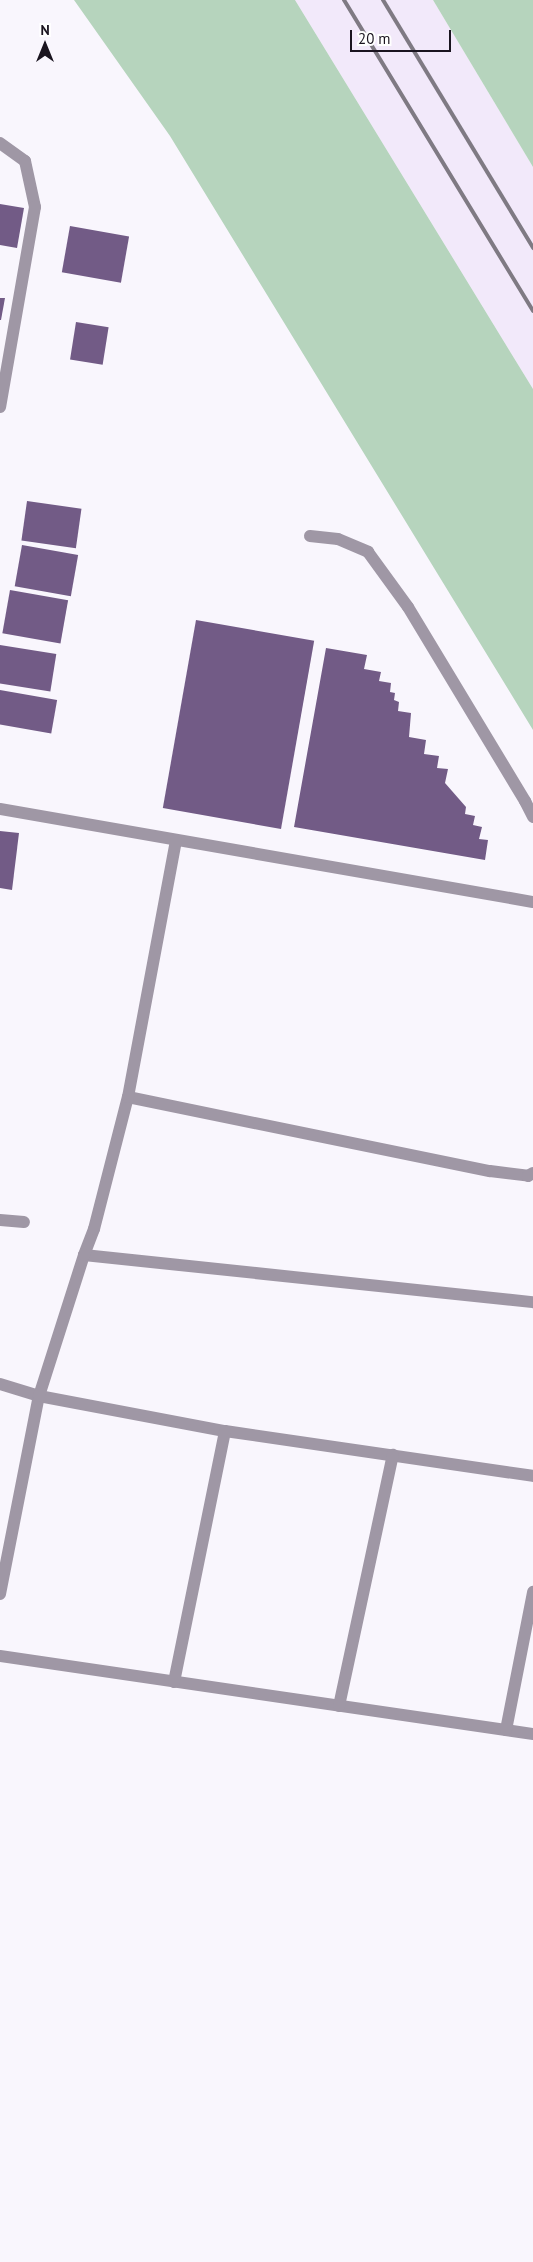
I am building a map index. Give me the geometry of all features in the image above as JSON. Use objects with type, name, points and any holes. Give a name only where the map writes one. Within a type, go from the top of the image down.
[{"type":"street","points":[[0,143],[26,161],[35,207],[0,408]]},
{"type":"street","points":[[310,536],[338,539],[368,552],[408,607],[526,801],[533,818]]},
{"type":"street","points":[[0,810],[533,902]]},
{"type":"street","points":[[0,1594],[39,1396],[94,1229],[128,1097],[176,840]]},
{"type":"street","points":[[128,1097],[490,1171],[528,1176],[533,1173]]},
{"type":"street","points":[[0,1220],[24,1222]]},
{"type":"street","points":[[84,1255],[533,1302]]},
{"type":"street","points":[[0,1384],[39,1396],[225,1430],[533,1476]]},
{"type":"street","points":[[174,1682],[225,1430]]},
{"type":"street","points":[[339,1706],[393,1455]]},
{"type":"street","points":[[506,1730],[533,1592]]},
{"type":"street","points":[[0,1656],[533,1734]]},
{"type":"shaded area","points":[[295,0],[433,0],[533,167],[533,389]]},
{"type":"green space","points":[[74,0],[295,0],[533,389],[533,730],[170,136]]},
{"type":"green space","points":[[433,0],[533,0],[533,167]]},
{"type":"building","points":[[0,204],[24,208],[17,248],[0,245]]},
{"type":"building","points":[[70,226],[129,236],[121,283],[62,272]]},
{"type":"building","points":[[0,298],[5,298],[1,320],[0,320]]},
{"type":"building","points":[[76,322],[109,327],[103,365],[70,360]]},
{"type":"building","points":[[27,501],[81,509],[76,548],[21,541]]},
{"type":"building","points":[[22,545],[78,555],[71,596],[15,586]]},
{"type":"building","points":[[10,590],[68,600],[60,644],[2,633]]},
{"type":"building","points":[[196,620],[314,641],[281,829],[163,808]]},
{"type":"building","points":[[0,645],[56,654],[50,691],[0,683]]},
{"type":"building","points":[[326,648],[367,655],[364,669],[381,672],[379,681],[391,683],[390,692],[395,693],[394,700],[399,702],[398,711],[411,713],[409,737],[426,740],[424,754],[439,756],[437,768],[448,769],[445,783],[466,807],[465,814],[475,816],[473,825],[482,827],[479,839],[488,840],[485,860],[294,827]]},
{"type":"building","points":[[0,690],[57,700],[51,734],[0,725]]},
{"type":"building","points":[[0,831],[19,833],[12,890],[0,888]]},
{"type":"railway","points":[[344,0],[533,311]]},
{"type":"railway","points":[[383,0],[533,248]]}]
